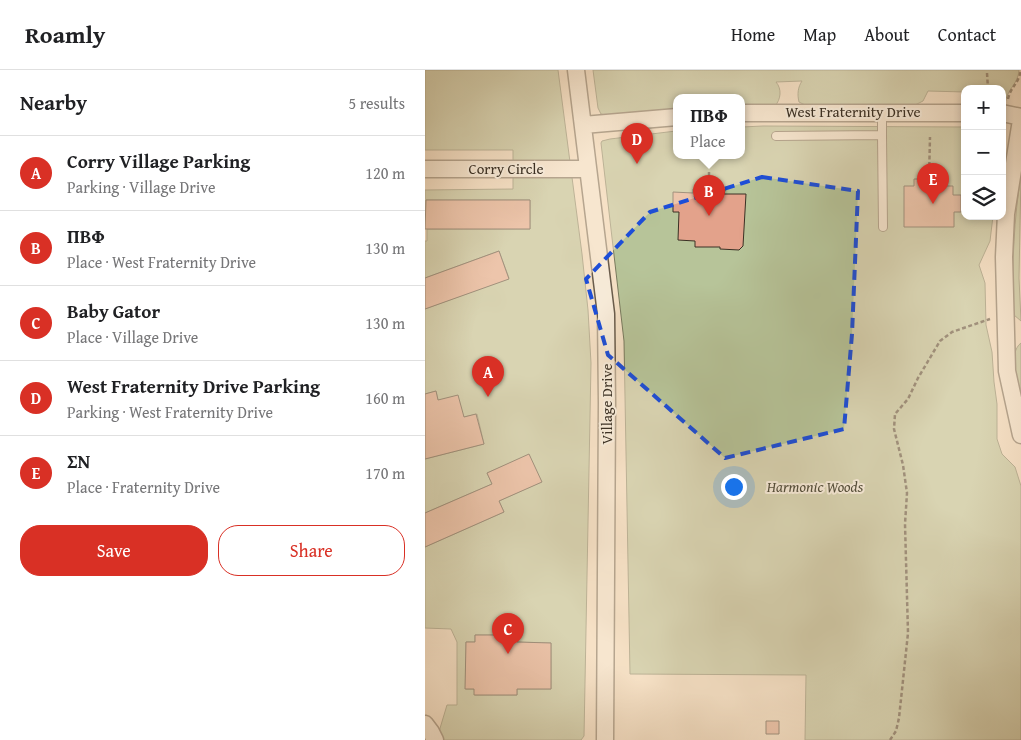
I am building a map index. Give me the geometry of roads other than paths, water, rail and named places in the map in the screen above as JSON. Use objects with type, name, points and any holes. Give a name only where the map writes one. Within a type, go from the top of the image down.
[{"type":"street","name":"Village Drive","points":[[576,70],[606,314],[605,740]]},
{"type":"street","points":[[1006,109],[1021,118],[1007,206],[1003,257],[1007,371],[1021,435]]},
{"type":"street","name":"West Fraternity Drive","points":[[745,113],[961,112]]},
{"type":"street","points":[[583,125],[673,117]]},
{"type":"street","name":"Corry Circle","points":[[425,169],[587,169]]},
{"type":"street","points":[[425,724],[435,740]]},
{"type":"lane","points":[[882,112],[883,227]]},
{"type":"lane","points":[[776,136],[882,135]]},
{"type":"place","name":"West Fraternity Drive Parking","points":[[637,164]]},
{"type":"place","name":"ΣΝ","points":[[933,204]]},
{"type":"place","name":"ΠΒΦ","points":[[709,216]]},
{"type":"place","name":"Corry Village Parking","points":[[488,397]]},
{"type":"place","name":"Baby Gator","points":[[508,654]]},
{"type":"park label","name":"Harmonic Woods","points":[[815,487]]}]
